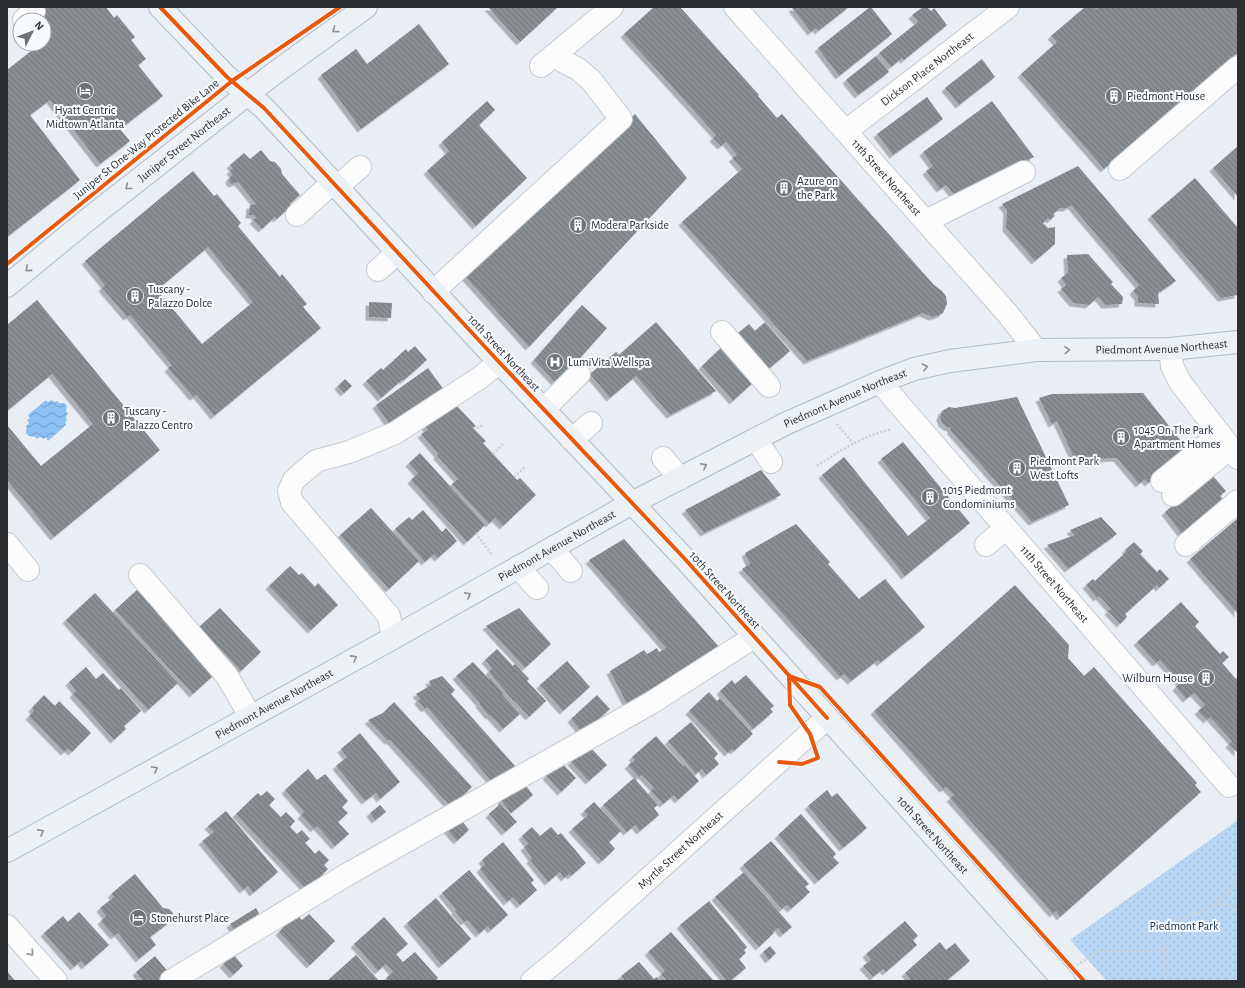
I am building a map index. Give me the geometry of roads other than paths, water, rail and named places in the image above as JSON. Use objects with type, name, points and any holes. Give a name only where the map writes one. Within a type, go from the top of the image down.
[{"type":"main road","name":"10th Street Northeast","points":[[160,7],[227,77],[264,108],[397,254],[632,503],[1062,978]]},
{"type":"main road","name":"Juniper Street Northeast","points":[[7,286],[86,221],[272,75],[366,7]]},
{"type":"main road","name":"Piedmont Avenue Northeast","points":[[7,850],[393,638],[632,503],[787,423],[880,382],[914,369],[950,361],[1036,350],[1170,349],[1238,342]]},
{"type":"street","points":[[433,292],[621,119],[591,80],[578,69],[547,61],[612,7]]},
{"type":"street","name":"11th Street Northeast","points":[[735,7],[1020,328],[1036,350]]},
{"type":"street","name":"Dickson Place Northeast","points":[[846,131],[1008,7]]},
{"type":"street","points":[[1120,169],[1238,67]]},
{"type":"street","points":[[297,215],[334,185],[360,167]]},
{"type":"street","points":[[926,221],[1024,172]]},
{"type":"street","points":[[378,270],[397,254]]},
{"type":"street","points":[[722,332],[768,386]]},
{"type":"street","points":[[1168,488],[1229,447],[1180,382],[1172,366],[1170,349]]},
{"type":"street","points":[[393,638],[389,616],[292,502],[289,491],[294,480],[316,461],[349,452],[395,433],[481,377],[498,362]]},
{"type":"street","points":[[544,409],[579,374]]},
{"type":"street","name":"11th Street Northeast","points":[[880,382],[1229,786]]},
{"type":"street","points":[[572,440],[591,423]]},
{"type":"street","points":[[756,439],[771,462]]},
{"type":"street","points":[[663,458],[680,479]]},
{"type":"street","points":[[1186,545],[1238,501]]},
{"type":"street","points":[[986,545],[1006,528]]},
{"type":"street","points":[[7,544],[28,570]]},
{"type":"street","points":[[552,549],[571,571]]},
{"type":"street","points":[[518,567],[537,588]]},
{"type":"street","points":[[140,575],[227,676],[250,716]]},
{"type":"street","points":[[172,981],[348,874],[651,703],[754,637]]},
{"type":"street","name":"Myrtle Street Northeast","points":[[532,981],[566,954],[827,718]]},
{"type":"street","points":[[7,926],[56,981]]},
{"type":"water","points":[[46,400],[48,402],[52,400],[54,402],[58,401],[59,403],[64,403],[67,406],[66,411],[68,414],[66,416],[66,425],[48,441],[46,437],[44,439],[40,437],[37,439],[26,433],[26,426],[29,423],[27,420],[30,418],[28,415]]},
{"type":"place","name":"Hyatt Centric Midtown Atlanta","points":[[85,91]]},
{"type":"place","name":"Piedmont House","points":[[1114,96]]},
{"type":"place","name":"Azure on the Park","points":[[784,188]]},
{"type":"place","name":"Modera Parkside","points":[[578,225]]},
{"type":"place","name":"Tuscany - Palazzo Dolce","points":[[135,296]]},
{"type":"place","name":"LumiVita Wellspa","points":[[555,362]]},
{"type":"place","name":"Tuscany - Palazzo Centro","points":[[111,418]]},
{"type":"place","name":"1045 On The Park Apartment Homes","points":[[1121,437]]},
{"type":"place","name":"Piedmont Park West Lofts","points":[[1017,468]]},
{"type":"place","name":"1015 Piedmont Condominiums","points":[[930,497]]},
{"type":"place","name":"Wilburn House","points":[[1206,678]]},
{"type":"place","name":"Stonehurst Place","points":[[138,918]]},
{"type":"park label","name":"Piedmont Park","points":[[1184,926]]}]
